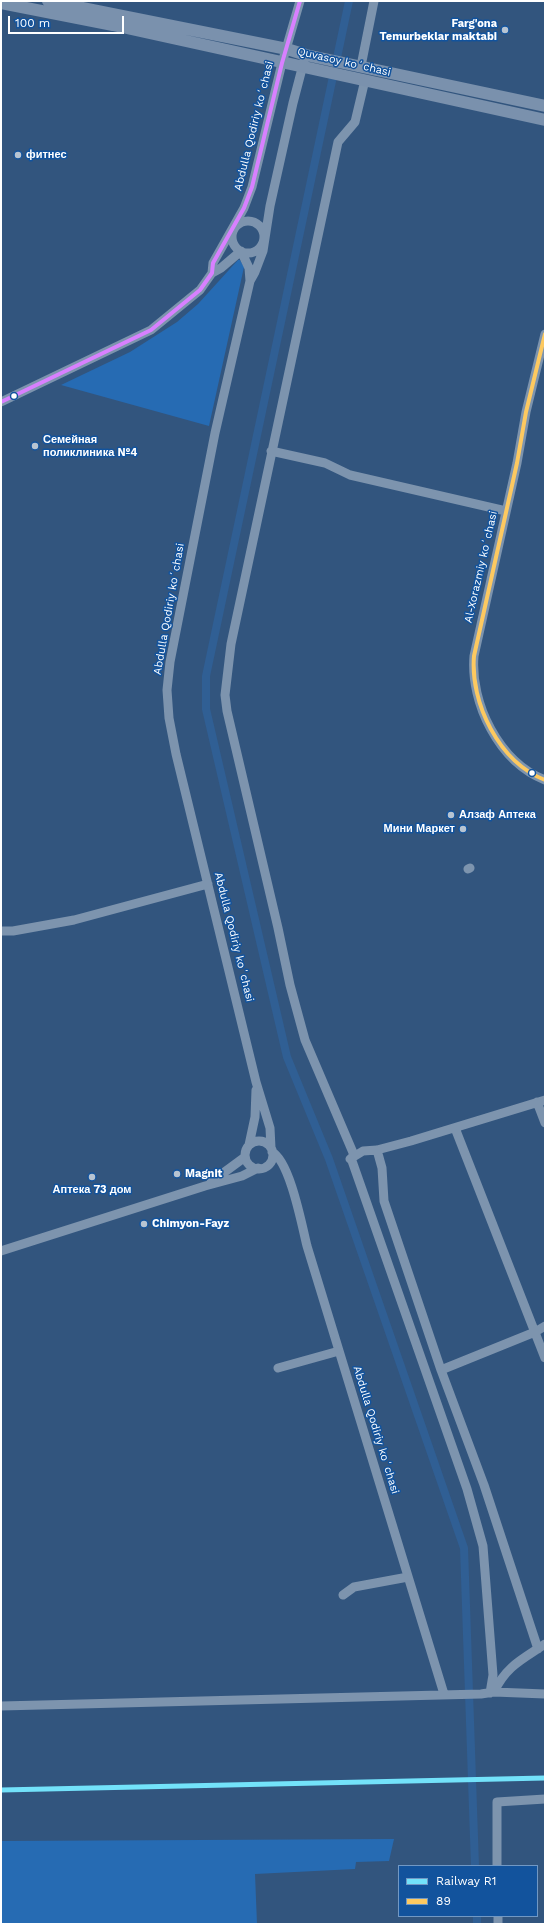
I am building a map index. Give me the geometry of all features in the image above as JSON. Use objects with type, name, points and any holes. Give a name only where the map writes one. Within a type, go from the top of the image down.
[{"type":"main road","name":"Quvasoy koʻchasi","points":[[48,1],[287,49],[306,55],[545,106]]},
{"type":"main road","name":"Quvasoy koʻchasi","points":[[1,3],[113,25],[545,120]]},
{"type":"street","name":"Abdulla Qodiriy koʻchasi","points":[[212,273],[213,263],[233,229],[252,187],[282,63],[300,1]]},
{"type":"street","points":[[357,65],[374,1]]},
{"type":"street","name":"Abdulla Qodiriy koʻchasi","points":[[250,280],[255,272],[263,251],[293,103],[306,55]]},
{"type":"street","points":[[359,79],[355,122],[338,142],[231,644],[225,695],[229,719],[290,985],[305,1040],[351,1158],[468,1489],[483,1546],[493,1675],[488,1693]]},
{"type":"street","points":[[253,221],[262,228],[265,238],[261,248],[256,251],[251,253],[241,251],[234,244],[233,229],[243,222],[253,221]]},
{"type":"street","name":"Abdulla Qodiriy koʻchasi","points":[[1,402],[151,330],[200,290],[212,273],[221,268],[241,251],[249,268],[250,280],[215,433],[172,654],[167,690],[169,718],[176,754],[256,1082],[270,1128],[272,1150],[271,1161],[261,1168]]},
{"type":"street","name":"Al-Xorazmiy koʻchasi","points":[[545,334],[526,412],[506,511],[475,649],[472,670],[476,689],[493,733],[515,760],[525,769],[545,780]]},
{"type":"street","points":[[271,451],[325,463],[350,476],[506,511]]},
{"type":"street","points":[[1,931],[13,932],[74,920],[208,884]]},
{"type":"street","name":"Abdulla Qodiriy koʻchasi","points":[[245,1157],[255,1117],[256,1082]]},
{"type":"street","points":[[351,1158],[363,1151],[377,1150],[455,1128],[541,1101],[545,1123]]},
{"type":"street","points":[[455,1128],[545,1358]]},
{"type":"street","points":[[249,1145],[256,1141],[261,1141],[272,1150]]},
{"type":"street","name":"Abdulla Qodiriy koʻchasi","points":[[272,1150],[280,1158],[287,1173],[339,1351],[444,1694]]},
{"type":"street","points":[[377,1150],[382,1168],[384,1201],[441,1370],[484,1485],[541,1646],[512,1666],[488,1693]]},
{"type":"street","points":[[207,1185],[245,1157],[249,1165],[261,1168],[279,1168],[287,1173]]},
{"type":"street","points":[[1,1251],[207,1185],[242,1176],[261,1168]]},
{"type":"street","points":[[441,1370],[535,1332],[545,1326]]},
{"type":"street","points":[[278,1368],[339,1351]]},
{"type":"street","points":[[343,1595],[354,1587],[408,1578]]},
{"type":"street","points":[[1,1706],[488,1693],[545,1694]]},
{"type":"street","points":[[498,1865],[497,1802],[545,1799]]},
{"type":"shaded area","points":[[238,260],[240,260],[244,267],[209,426],[61,385],[130,352],[177,322],[198,304]]},
{"type":"shaded area","points":[[394,1839],[389,1861],[356,1862],[355,1869],[255,1874],[257,1924],[1,1924],[1,1841]]},
{"type":"waterway","points":[[349,1],[206,676],[206,709],[287,1057],[329,1159],[464,1548],[475,1865]]},
{"type":"waterway","points":[[477,1917],[477,1924]]},
{"type":"rail line","name":"R1","points":[[1,1790],[545,1778]]},
{"type":"transit line","points":[[1,402],[151,330],[200,290],[212,273],[213,263],[244,208],[252,187],[282,63],[300,1]]},
{"type":"transit line","name":"89","points":[[545,334],[526,412],[517,463],[474,656],[474,674],[477,693],[491,729],[501,745],[514,760],[545,780]]},
{"type":"place","name":"Farg'ona Temurbeklar maktabi","points":[[505,30]]},
{"type":"place","name":"фитнес","points":[[18,155]]},
{"type":"place","name":"Семейная поликлиника №4","points":[[35,446]]},
{"type":"place","name":"Алзаф Аптека","points":[[451,815]]},
{"type":"place","name":"Мини Маркет","points":[[463,829]]},
{"type":"place","name":"Magnit","points":[[177,1174]]},
{"type":"place","name":"Аптека 73 дом","points":[[92,1177]]},
{"type":"place","name":"Chimyon-Fayz","points":[[144,1224]]}]
